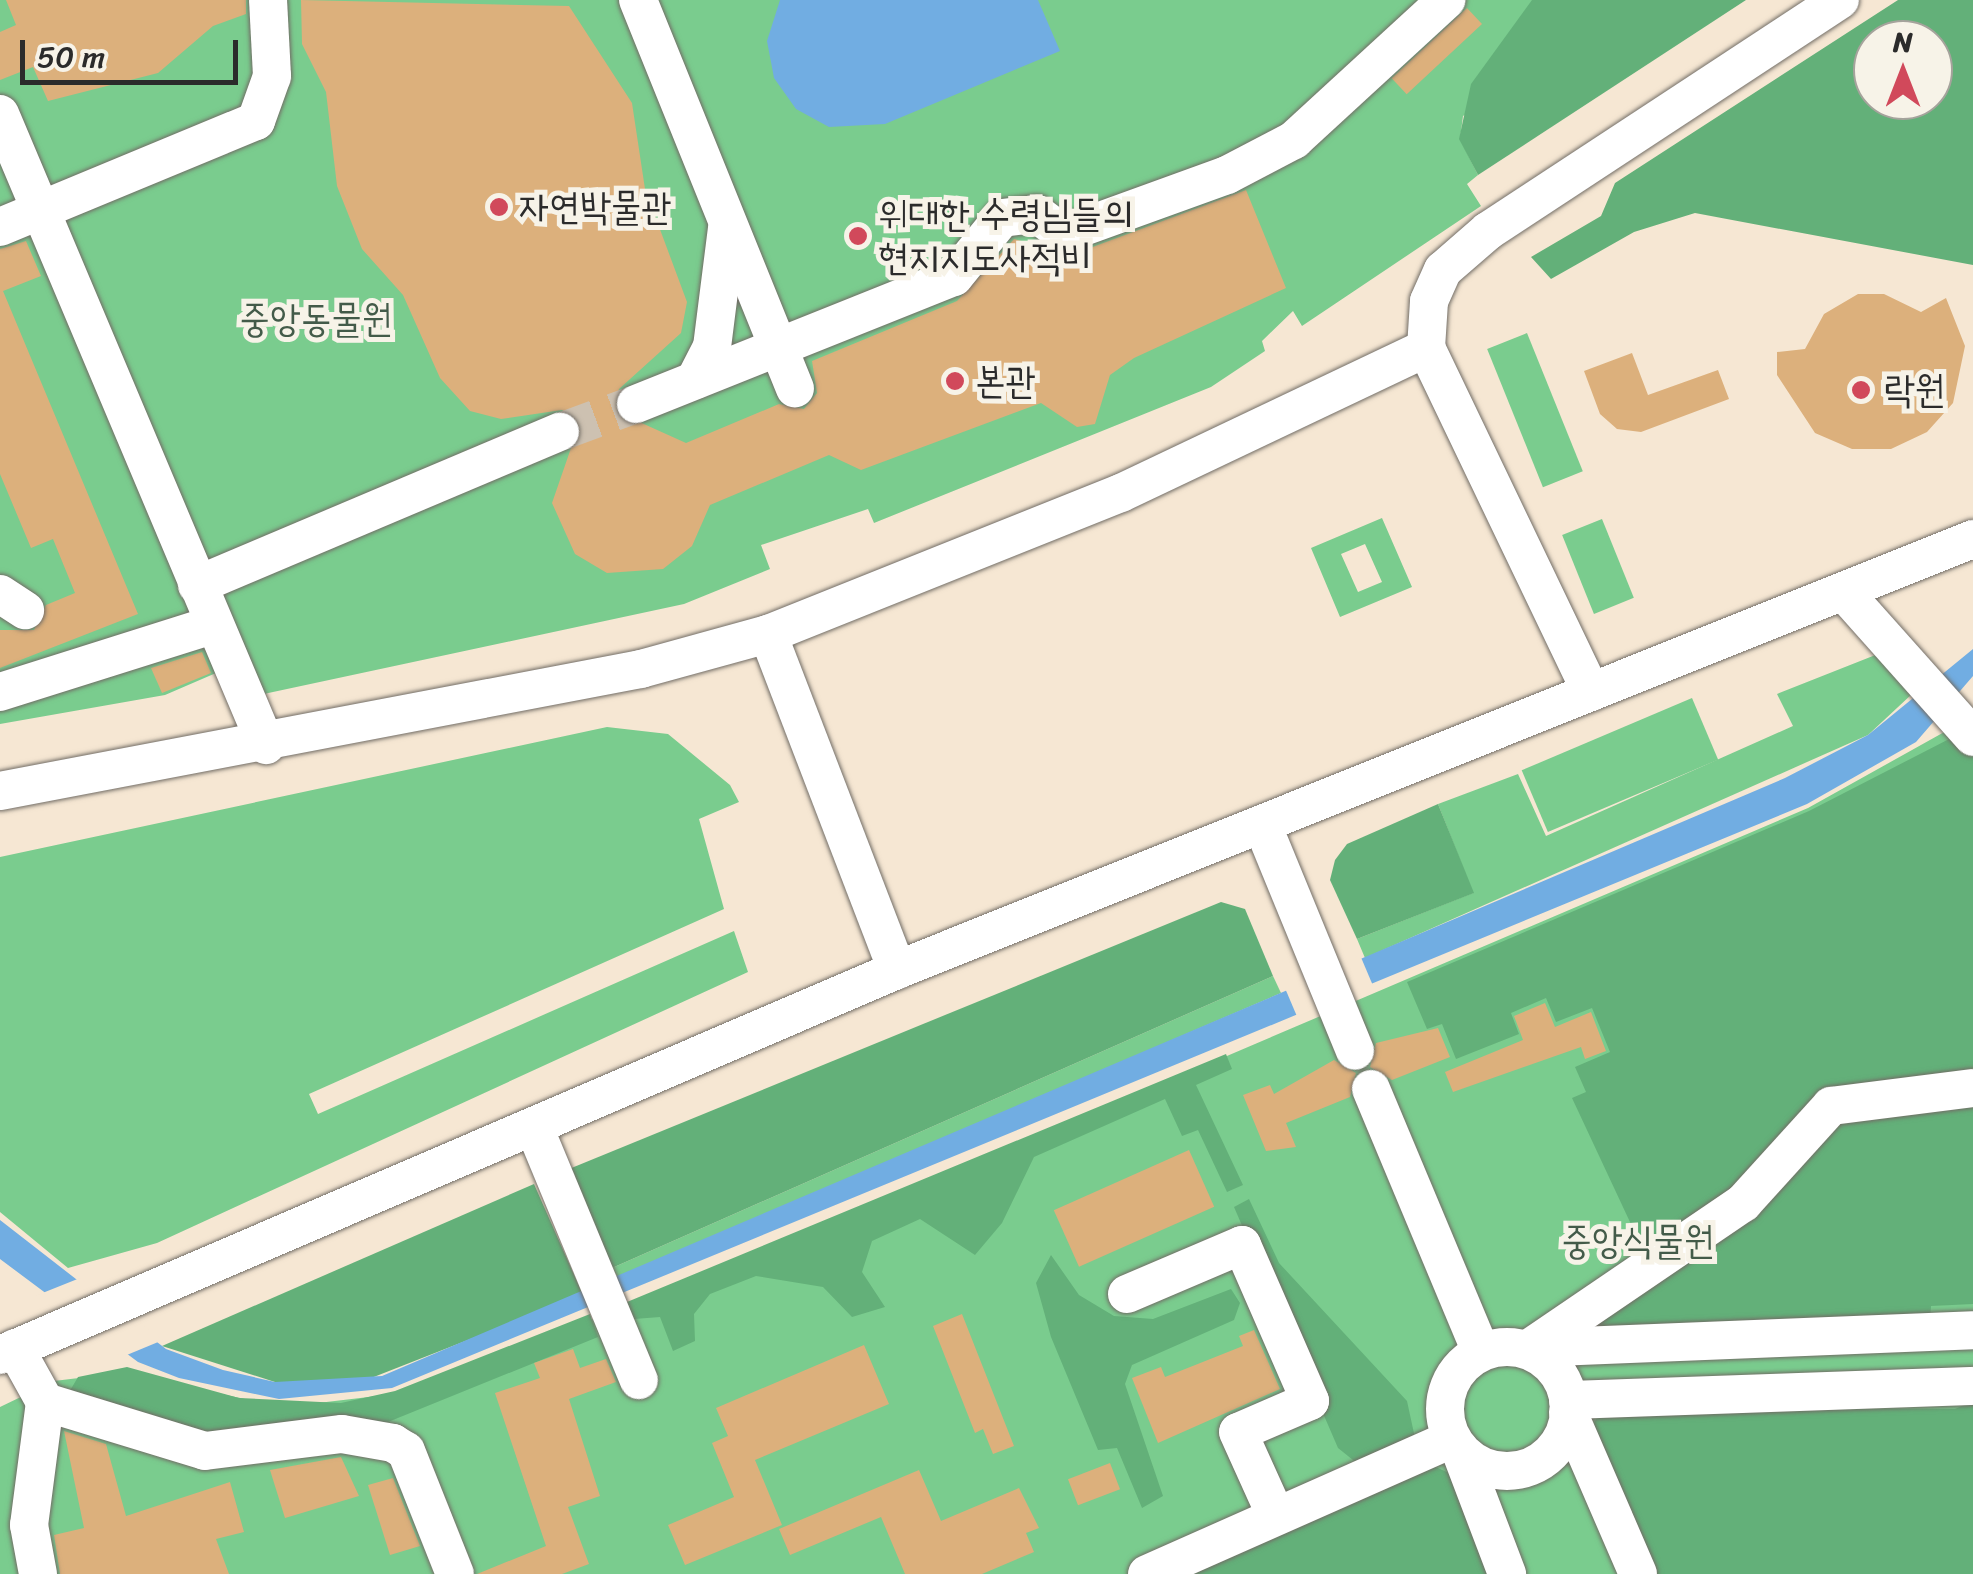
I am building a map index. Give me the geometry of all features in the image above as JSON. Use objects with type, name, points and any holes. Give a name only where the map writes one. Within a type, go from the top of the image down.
[{"type":"street","points":[[0,227],[256,121],[272,76],[268,0]]},
{"type":"street","points":[[636,404],[780,350],[954,277],[1002,218],[1038,214],[1064,234],[1294,140],[1446,0]]},
{"type":"street","points":[[1591,692],[1426,348],[1429,302],[1443,270],[1488,231],[1840,0]]},
{"type":"street","points":[[649,4],[728,225],[794,389]]},
{"type":"street","points":[[0,114],[266,745]]},
{"type":"street","points":[[695,380],[712,347],[728,225]]},
{"type":"street","points":[[0,792],[266,745],[641,669],[768,634],[1121,493],[1426,348]]},
{"type":"street","points":[[196,585],[560,432]]},
{"type":"street","points":[[454,1574],[406,1451],[393,1443],[342,1434],[205,1452],[45,1402],[11,1350],[897,970],[1973,539]]},
{"type":"street","points":[[1844,592],[1967,729]]},
{"type":"street","points":[[0,692],[213,626]]},
{"type":"street","points":[[768,634],[897,970]]},
{"type":"street","points":[[1262,824],[1355,1051]]},
{"type":"street","points":[[1530,1348],[1743,1203],[1831,1106],[1973,1088]]},
{"type":"street","points":[[1371,1089],[1481,1352]]},
{"type":"street","points":[[534,1128],[639,1380]]},
{"type":"street","points":[[1127,1294],[1242,1244],[1310,1401],[1238,1432],[1274,1514]]},
{"type":"street","points":[[1507,1574],[1456,1444],[1450,1382],[1481,1352],[1973,1330]]},
{"type":"street","points":[[1530,1348],[1558,1374],[1638,1574]]},
{"type":"street","points":[[1568,1406],[1973,1386]]},
{"type":"street","points":[[38,1574],[29,1525],[45,1402]]},
{"type":"street","points":[[1456,1444],[1483,1467],[1522,1470],[1558,1447],[1568,1406]]},
{"type":"street","points":[[1147,1574],[1274,1514],[1456,1444]]},
{"type":"green space","name":"중앙동물원","points":[[0,0],[1645,0],[1463,116],[1460,139],[1478,175],[1467,184],[1481,206],[1302,326],[1293,311],[1262,341],[1265,351],[1211,387],[874,523],[868,509],[761,545],[770,569],[684,604],[259,695],[216,673],[165,695],[0,724]]},
{"type":"green space","points":[[1532,0],[1746,0],[1478,175],[1459,139],[1471,84]]},
{"type":"green space","points":[[1898,0],[1973,0],[1973,265],[1695,213],[1634,232],[1551,279],[1531,257],[1601,216],[1615,183],[1853,29],[1853,120],[1953,120],[1953,20],[1867,20]]},
{"type":"green space","points":[[1527,333],[1583,471],[1543,487],[1487,349]]},
{"type":"green space","points":[[1382,518],[1412,587],[1340,617],[1311,548]],"holes":[[[1365,544],[1382,582],[1358,592],[1341,554]]]},
{"type":"green space","points":[[1602,519],[1634,598],[1594,614],[1562,535]]},
{"type":"green space","points":[[1883,652],[1912,694],[1868,735],[1365,958],[1357,939],[1473,893],[1438,804],[1518,774],[1546,836],[1793,726],[1777,694]]},
{"type":"green space","points":[[1692,698],[1718,760],[1548,832],[1522,770]]},
{"type":"green space","name":"중앙식물원","points":[[1973,716],[1973,1574],[0,1574],[0,1407],[54,1381],[120,1373],[284,1407],[394,1394],[737,1265],[1808,808]]},
{"type":"green space","points":[[607,727],[668,734],[730,785],[739,802],[699,819],[724,909],[309,1094],[318,1114],[734,931],[748,972],[157,1243],[68,1268],[0,1212],[0,857]]},
{"type":"green space","points":[[1955,736],[1973,757],[1973,1080],[1886,1085],[1644,1252],[1572,1098],[1586,1092],[1575,1067],[1610,1052],[1592,1008],[1556,1022],[1546,998],[1511,1013],[1519,1034],[1456,1059],[1442,1024],[1427,1029],[1407,982],[1809,811]]},
{"type":"green space","points":[[1438,804],[1474,893],[1357,939],[1330,880],[1335,860],[1347,844]]},
{"type":"green space","points":[[1221,902],[1245,909],[1273,976],[612,1268],[569,1169]]},
{"type":"green space","points":[[1273,976],[1281,993],[619,1279],[612,1268]]},
{"type":"green space","points":[[1226,1054],[1232,1069],[1196,1085],[1243,1185],[1227,1192],[1198,1130],[1182,1136],[1165,1099],[1034,1157],[1002,1223],[975,1255],[920,1219],[872,1241],[862,1272],[885,1307],[852,1317],[823,1287],[756,1276],[710,1294],[694,1314],[695,1341],[673,1351],[660,1317],[634,1319],[627,1302]]},
{"type":"green space","points":[[1973,1095],[1973,1304],[1931,1306],[1930,1322],[1600,1336],[1579,1318],[1831,1116]]},
{"type":"green space","points":[[534,1184],[583,1295],[361,1382],[275,1382],[162,1346]]},
{"type":"green space","points":[[1249,1199],[1279,1263],[1407,1401],[1415,1438],[1358,1464],[1338,1448],[1234,1207]]},
{"type":"green space","points":[[1051,1255],[1079,1295],[1114,1316],[1153,1319],[1231,1289],[1240,1303],[1234,1320],[1132,1365],[1125,1384],[1163,1496],[1142,1508],[1117,1448],[1098,1450],[1051,1337],[1036,1283]]},
{"type":"green space","points":[[590,1314],[598,1337],[388,1422],[227,1440],[68,1394],[78,1377],[127,1367],[239,1398],[341,1403],[395,1391]]},
{"type":"green space","points":[[1973,1401],[1973,1574],[1651,1574],[1590,1430],[1603,1407],[1955,1409]]},
{"type":"green space","points":[[1431,1465],[1449,1473],[1495,1574],[1175,1574]]},
{"type":"water","points":[[780,0],[1038,0],[1060,51],[885,124],[829,127],[796,109],[774,78],[767,41]]},
{"type":"water","points":[[1973,649],[1973,676],[1916,742],[1807,804],[392,1388],[279,1399],[179,1378],[138,1362],[0,1259],[0,1220],[166,1349],[223,1370],[275,1382],[382,1376],[1785,778],[1868,735]]},
{"type":"pier","points":[[1360,955],[1375,991],[1300,1023],[1285,987]]},
{"type":"pier","points":[[80,1278],[163,1340],[122,1357],[35,1296]]},
{"type":"building","points":[[6,0],[246,0],[246,14],[213,26],[158,73],[48,101],[33,67],[0,80],[0,32],[16,25]]},
{"type":"building","points":[[301,0],[569,6],[632,103],[645,189],[687,302],[681,333],[619,389],[615,411],[686,443],[779,404],[804,409],[817,393],[812,361],[957,301],[1014,239],[1071,255],[1246,190],[1286,288],[1134,358],[1110,375],[1095,424],[1077,427],[1041,403],[861,470],[829,455],[710,505],[692,546],[663,569],[607,573],[575,554],[552,503],[580,422],[562,410],[501,419],[470,411],[440,378],[403,295],[362,249],[337,186],[326,92],[302,44]]},
{"type":"building","points":[[1467,8],[1482,24],[1407,94],[1392,78]]},
{"type":"building","points":[[26,241],[41,276],[3,291],[138,614],[0,668],[0,630],[34,630],[46,605],[75,593],[53,539],[31,548],[0,474],[0,249]]},
{"type":"building","name":"락원","points":[[1858,294],[1884,294],[1921,312],[1946,298],[1965,346],[1953,403],[1927,432],[1891,449],[1852,449],[1815,433],[1777,375],[1777,352],[1805,349],[1824,314]]},
{"type":"building","points":[[1632,353],[1648,395],[1718,370],[1729,399],[1641,432],[1617,429],[1600,414],[1584,371]]},
{"type":"building","points":[[202,652],[211,673],[162,693],[151,668]]},
{"type":"building","points":[[1545,1003],[1555,1027],[1591,1012],[1606,1051],[1585,1059],[1581,1047],[1453,1092],[1445,1072],[1523,1040],[1514,1016]]},
{"type":"building","points":[[1438,1028],[1450,1057],[1392,1080],[1370,1067],[1376,1043]]},
{"type":"building","points":[[1334,1060],[1356,1073],[1350,1097],[1286,1123],[1296,1147],[1266,1151],[1243,1095],[1270,1085],[1274,1094]]},
{"type":"building","points":[[1189,1150],[1214,1207],[1079,1267],[1054,1210]]},
{"type":"building","points":[[962,1314],[1014,1446],[993,1454],[983,1429],[975,1433],[933,1326]]},
{"type":"building","points":[[1254,1330],[1280,1389],[1158,1443],[1132,1378],[1161,1367],[1165,1377],[1243,1346],[1239,1336]]},
{"type":"building","points":[[864,1345],[889,1404],[755,1460],[782,1525],[685,1565],[668,1525],[734,1497],[712,1443],[728,1436],[716,1408]]},
{"type":"building","points":[[573,1349],[580,1368],[606,1359],[616,1382],[569,1399],[600,1496],[568,1507],[589,1564],[562,1574],[477,1574],[546,1546],[495,1393],[540,1378],[534,1363]]},
{"type":"building","points":[[64,1431],[106,1444],[126,1516],[230,1482],[244,1532],[216,1539],[229,1574],[60,1574],[54,1535],[84,1528]]},
{"type":"building","points":[[341,1457],[359,1496],[285,1518],[270,1470]]},
{"type":"building","points":[[1110,1463],[1120,1489],[1078,1505],[1068,1479]]},
{"type":"building","points":[[919,1470],[941,1521],[1019,1488],[1039,1528],[1026,1533],[1034,1552],[982,1574],[905,1574],[881,1517],[790,1555],[779,1529]]},
{"type":"building","points":[[393,1478],[420,1546],[390,1555],[368,1485]]},
{"type":"tunnel","points":[[560,432],[636,404]]},
{"type":"place","name":"자연박물관","points":[[499,207]]},
{"type":"place","name":"위대한 수령님들의 현지지도사적비","points":[[858,236]]},
{"type":"place","name":"본관","points":[[955,381]]},
{"type":"place","name":"락원","points":[[1861,390]]}]
